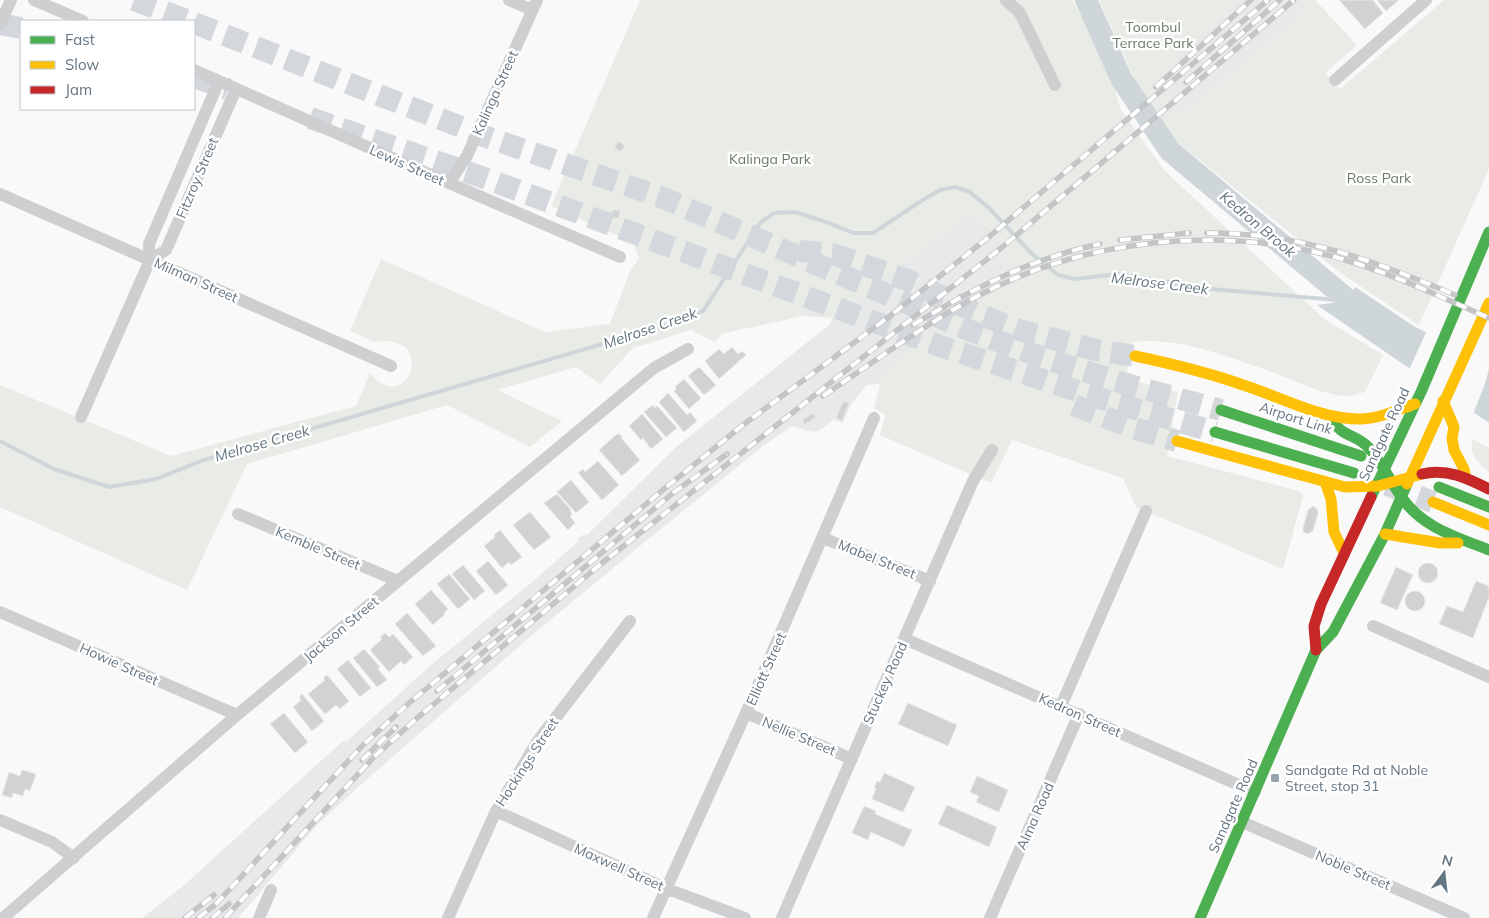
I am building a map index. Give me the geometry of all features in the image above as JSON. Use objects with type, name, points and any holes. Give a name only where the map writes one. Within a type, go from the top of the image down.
[{"type":"highway","name":"Sandgate Road","points":[[1316,650],[1314,626],[1322,604],[1344,553],[1386,469],[1421,392],[1489,232]]},
{"type":"highway","name":"Sandgate Road","points":[[1200,918],[1316,650],[1333,632],[1385,534],[1443,401],[1489,303]]},
{"type":"highway","points":[[1135,356],[1236,382],[1331,417],[1366,419],[1415,404]]},
{"type":"highway","points":[[1443,401],[1454,427],[1452,438],[1454,450],[1464,469],[1466,478]]},
{"type":"highway","name":"Airport Link","points":[[1221,410],[1361,456]]},
{"type":"highway","points":[[1331,417],[1337,429],[1365,444],[1386,469],[1402,498],[1413,512],[1440,530],[1489,550]]},
{"type":"highway","points":[[1215,432],[1354,473]]},
{"type":"highway","points":[[1177,441],[1353,488],[1393,482],[1410,476],[1440,471],[1466,478],[1489,489]]},
{"type":"highway","points":[[1325,482],[1331,499],[1334,532],[1344,553]]},
{"type":"highway","points":[[1439,487],[1489,508]]},
{"type":"highway","points":[[1433,502],[1489,525]]},
{"type":"highway","points":[[1385,534],[1406,536],[1444,544],[1469,542]]},
{"type":"street","points":[[0,24],[10,0]]},
{"type":"street","points":[[34,0],[81,20]]},
{"type":"street","points":[[509,0],[534,5]]},
{"type":"street","points":[[1006,0],[1020,13],[1055,85]]},
{"type":"street","points":[[1335,80],[1426,0]]},
{"type":"street","name":"Kalinga Street","points":[[449,183],[467,156],[534,5]]},
{"type":"street","name":"Lewis Street","points":[[195,70],[620,257]]},
{"type":"street","name":"Fitzroy Street","points":[[81,417],[150,260],[149,244],[219,81]]},
{"type":"street","name":"Fitzroy Street","points":[[150,260],[166,250],[236,89]]},
{"type":"street","name":"Milman Street","points":[[0,194],[392,366]]},
{"type":"street","name":"Jackson Street","points":[[2,918],[237,716],[654,368],[688,349]]},
{"type":"street","name":"Elliott Street","points":[[653,918],[746,714],[874,418]]},
{"type":"street","name":"Stuckey Road","points":[[782,918],[972,481],[992,450]]},
{"type":"street","points":[[1061,706],[1146,511]]},
{"type":"street","name":"Kemble Street","points":[[238,514],[398,581]]},
{"type":"street","name":"Mabel Street","points":[[823,538],[930,581]]},
{"type":"street","name":"Howie Street","points":[[0,612],[237,716]]},
{"type":"street","name":"Hockings Street","points":[[448,918],[496,811],[538,742],[630,621]]},
{"type":"street","points":[[1372,626],[1489,677]]},
{"type":"street","name":"Kedron Street","points":[[905,638],[1255,792]]},
{"type":"street","name":"Nellie Street","points":[[746,714],[852,759]]},
{"type":"street","name":"Alma Road","points":[[990,918],[1079,714]]},
{"type":"street","name":"Maxwell Street","points":[[496,811],[666,888],[745,918]]},
{"type":"street","points":[[0,820],[52,842],[74,858]]},
{"type":"street","name":"Noble Street","points":[[1242,822],[1464,918]]},
{"type":"street","points":[[259,918],[271,890]]},
{"type":"shaded area","points":[[1240,0],[1310,0],[1288,26],[1185,113],[1174,108],[1152,82]]},
{"type":"shaded area","points":[[972,211],[1007,252],[1006,265],[972,309],[912,349],[884,376],[880,384],[867,385],[851,404],[843,423],[834,420],[819,431],[813,432],[792,426],[763,446],[629,555],[538,630],[317,825],[238,918],[142,918],[182,887],[344,740],[346,742],[431,665],[531,583],[579,541],[578,539],[584,534],[586,536],[675,448],[830,324],[832,318]]},
{"type":"shaded area","points":[[1355,287],[1415,327],[1489,361],[1489,423],[1317,305],[1348,301]]},
{"type":"green space","name":"Kalinga Park","points":[[640,0],[1072,0],[1108,65],[1120,108],[1164,170],[1323,318],[1383,355],[1365,392],[1346,396],[1321,391],[1242,361],[1187,345],[1150,341],[1132,342],[1126,379],[1178,392],[1167,456],[1299,491],[1303,496],[1283,569],[1136,507],[1123,478],[1012,440],[991,483],[880,435],[885,415],[874,408],[884,376],[912,349],[972,309],[1006,265],[1007,252],[972,212],[832,318],[804,316],[724,333],[714,342],[691,330],[633,348],[600,384],[576,367],[497,390],[562,421],[530,447],[447,405],[247,464],[187,590],[0,507],[0,385],[171,456],[356,406],[370,373],[379,382],[387,386],[395,386],[402,383],[411,372],[412,364],[406,347],[391,341],[375,342],[350,331],[381,259],[545,332],[610,324],[630,271],[639,259],[634,243],[551,206]]},
{"type":"green space","name":"Ross Park","points":[[1099,0],[1240,0],[1153,82],[1174,108],[1185,113],[1266,45],[1310,0],[1315,0],[1357,45],[1325,73],[1340,89],[1444,0],[1489,0],[1489,169],[1419,325],[1339,272],[1177,142],[1138,87]]},
{"type":"green space","points":[[1473,439],[1489,448],[1489,472],[1473,453]]},
{"type":"pier","points":[[1427,330],[1489,358],[1489,369],[1485,384],[1473,414],[1409,370]]},
{"type":"building","points":[[1339,0],[1373,0],[1383,13],[1365,29]]},
{"type":"building","points":[[1377,0],[1399,0],[1386,11]]},
{"type":"building","points":[[619,141],[625,146],[620,152],[614,147]]},
{"type":"building","points":[[612,210],[620,210],[619,218],[612,218]]},
{"type":"building","points":[[732,347],[738,354],[742,351],[746,355],[719,379],[705,361],[719,349],[724,354]]},
{"type":"building","points":[[699,367],[716,385],[704,395],[688,376]]},
{"type":"building","points":[[684,379],[701,398],[689,409],[674,391],[675,387]]},
{"type":"building","points":[[668,393],[687,415],[690,412],[697,421],[684,432],[659,402]]},
{"type":"building","points":[[843,401],[849,403],[842,421],[836,418]]},
{"type":"building","points":[[653,405],[655,408],[657,406],[677,428],[666,437],[644,412]]},
{"type":"building","points":[[813,413],[816,417],[804,425],[802,420]]},
{"type":"building","points":[[642,414],[663,439],[651,449],[643,438],[641,440],[629,426]]},
{"type":"building","points":[[617,434],[621,435],[622,439],[640,460],[622,476],[599,450]]},
{"type":"building","points":[[598,461],[619,485],[602,500],[578,473],[583,469],[585,472]]},
{"type":"building","points":[[571,480],[589,502],[576,513],[557,492]]},
{"type":"building","points":[[557,494],[571,510],[572,514],[570,516],[575,523],[568,530],[544,503]]},
{"type":"building","points":[[1313,506],[1317,509],[1318,513],[1313,531],[1307,534],[1303,531],[1303,528],[1308,510]]},
{"type":"building","points":[[530,512],[551,537],[534,550],[513,525]]},
{"type":"building","points":[[500,530],[522,557],[511,565],[509,562],[502,568],[484,546]]},
{"type":"building","points":[[488,561],[508,585],[496,595],[476,571]]},
{"type":"building","points":[[1428,563],[1435,566],[1438,573],[1435,580],[1428,583],[1421,580],[1418,573],[1421,566]]},
{"type":"building","points":[[463,565],[485,591],[474,600],[452,574]]},
{"type":"building","points":[[1396,567],[1413,575],[1397,610],[1380,603]]},
{"type":"building","points":[[449,574],[470,599],[458,609],[437,584]]},
{"type":"building","points":[[1476,581],[1489,586],[1489,597],[1473,638],[1439,624],[1447,606],[1463,612]]},
{"type":"building","points":[[431,590],[448,609],[433,625],[415,604]]},
{"type":"building","points":[[1415,591],[1422,594],[1425,601],[1422,608],[1415,611],[1408,608],[1405,601],[1408,594]]},
{"type":"building","points":[[407,613],[436,646],[423,656],[395,624]]},
{"type":"building","points":[[385,633],[389,637],[393,634],[413,657],[404,665],[401,661],[389,672],[370,650],[382,639],[380,637]]},
{"type":"building","points":[[364,649],[380,667],[378,669],[387,680],[377,687],[353,658]]},
{"type":"building","points":[[348,660],[371,688],[360,697],[337,669]]},
{"type":"building","points":[[327,675],[349,701],[340,709],[336,705],[325,714],[308,694],[325,680],[323,678]]},
{"type":"building","points":[[302,694],[324,721],[312,731],[293,707],[301,700],[299,697]]},
{"type":"building","points":[[908,703],[957,725],[948,746],[898,724]]},
{"type":"building","points":[[284,713],[308,742],[295,753],[270,724]]},
{"type":"building","points":[[22,770],[36,774],[30,791],[25,789],[23,796],[13,793],[12,798],[2,795],[9,772],[20,776]]},
{"type":"building","points":[[884,773],[915,787],[903,812],[872,799],[877,781],[880,782]]},
{"type":"building","points":[[977,776],[1008,790],[999,812],[976,802],[979,796],[970,792]]},
{"type":"building","points":[[947,805],[997,827],[989,847],[938,824]]},
{"type":"building","points":[[864,806],[876,811],[875,814],[912,830],[904,847],[871,832],[868,840],[852,833]]},
{"type":"waterway","name":"Kedron Brook","points":[[1086,0],[1122,80],[1170,151],[1372,320]]},
{"type":"waterway","name":"Melrose Creek","points":[[0,441],[54,469],[109,487],[156,479],[204,460],[661,327],[703,311],[761,222],[774,213],[795,212],[853,233],[873,233],[940,190],[955,187],[970,192],[989,208],[1032,254],[1058,275],[1076,279],[1118,274],[1211,289],[1348,301]]},
{"type":"tunnel","points":[[134,0],[186,20]]},
{"type":"tunnel","points":[[195,23],[484,136],[661,197],[971,331],[1049,360],[1221,410]]},
{"type":"tunnel","points":[[0,24],[20,28]]},
{"type":"tunnel","points":[[195,77],[228,89]]},
{"type":"tunnel","points":[[310,118],[476,175],[937,345],[1105,400],[1215,432]]},
{"type":"tunnel","points":[[799,251],[833,254],[907,280],[981,315],[1019,330],[1096,350],[1135,356]]},
{"type":"tunnel","points":[[1074,405],[1130,427],[1177,441]]},
{"type":"tunnel","points":[[1387,485],[1433,502]]},
{"type":"railway","points":[[1156,87],[1251,0]]},
{"type":"railway","points":[[198,918],[216,904],[364,744],[408,704],[743,425],[890,316],[990,236],[1268,0]]},
{"type":"railway","points":[[1186,82],[1280,0]]},
{"type":"railway","points":[[225,918],[374,757],[416,719],[602,563],[1000,249],[1294,0]]},
{"type":"railway","points":[[1120,240],[1189,233]]},
{"type":"railway","points":[[1207,233],[1241,234],[1273,238],[1334,250],[1393,270],[1455,295]]},
{"type":"railway","points":[[823,396],[934,322],[972,299],[1015,278],[1060,262],[1106,250],[1153,243],[1201,240],[1249,242],[1296,248],[1342,259],[1380,272],[1489,318]]},
{"type":"railway","points":[[913,325],[1003,276],[1050,258],[1100,244]]},
{"type":"railway","points":[[437,691],[673,493],[727,454]]},
{"type":"railway","points":[[362,760],[396,727]]},
{"type":"railway","points":[[185,918],[214,895]]},
{"type":"railway","points":[[212,918],[229,904]]},
{"type":"traffic: fast","points":[[1371,497],[1421,392],[1489,232]]},
{"type":"traffic: fast","points":[[1221,410],[1361,456]]},
{"type":"traffic: fast","points":[[1331,417],[1339,429],[1358,439],[1368,447],[1378,459],[1402,498],[1420,517],[1453,536],[1489,550]]},
{"type":"traffic: fast","points":[[1215,432],[1354,473]]},
{"type":"traffic: fast","points":[[1200,918],[1316,650],[1333,632],[1385,534],[1407,484]]},
{"type":"traffic: fast","points":[[1439,487],[1489,507]]},
{"type":"traffic: slow","points":[[1407,484],[1489,303]]},
{"type":"traffic: slow","points":[[1135,356],[1219,377],[1331,416],[1360,419],[1374,418],[1415,404]]},
{"type":"traffic: slow","points":[[1443,401],[1454,427],[1452,438],[1454,450],[1464,469],[1466,478]]},
{"type":"traffic: slow","points":[[1177,441],[1345,487],[1378,486],[1422,474]]},
{"type":"traffic: slow","points":[[1325,482],[1331,499],[1334,532],[1344,553]]},
{"type":"traffic: slow","points":[[1433,502],[1489,525]]},
{"type":"traffic: slow","points":[[1385,534],[1440,543],[1458,543]]},
{"type":"traffic: jam","points":[[1422,474],[1440,472],[1457,475],[1489,489]]},
{"type":"traffic: jam","points":[[1316,650],[1314,626],[1321,604],[1371,497]]},
{"type":"place","name":"Sandgate Rd at Noble Street, stop 31","points":[[1275,778]]},
{"type":"park label","name":"Toombul Terrace Park","points":[[1153,36]]}]
